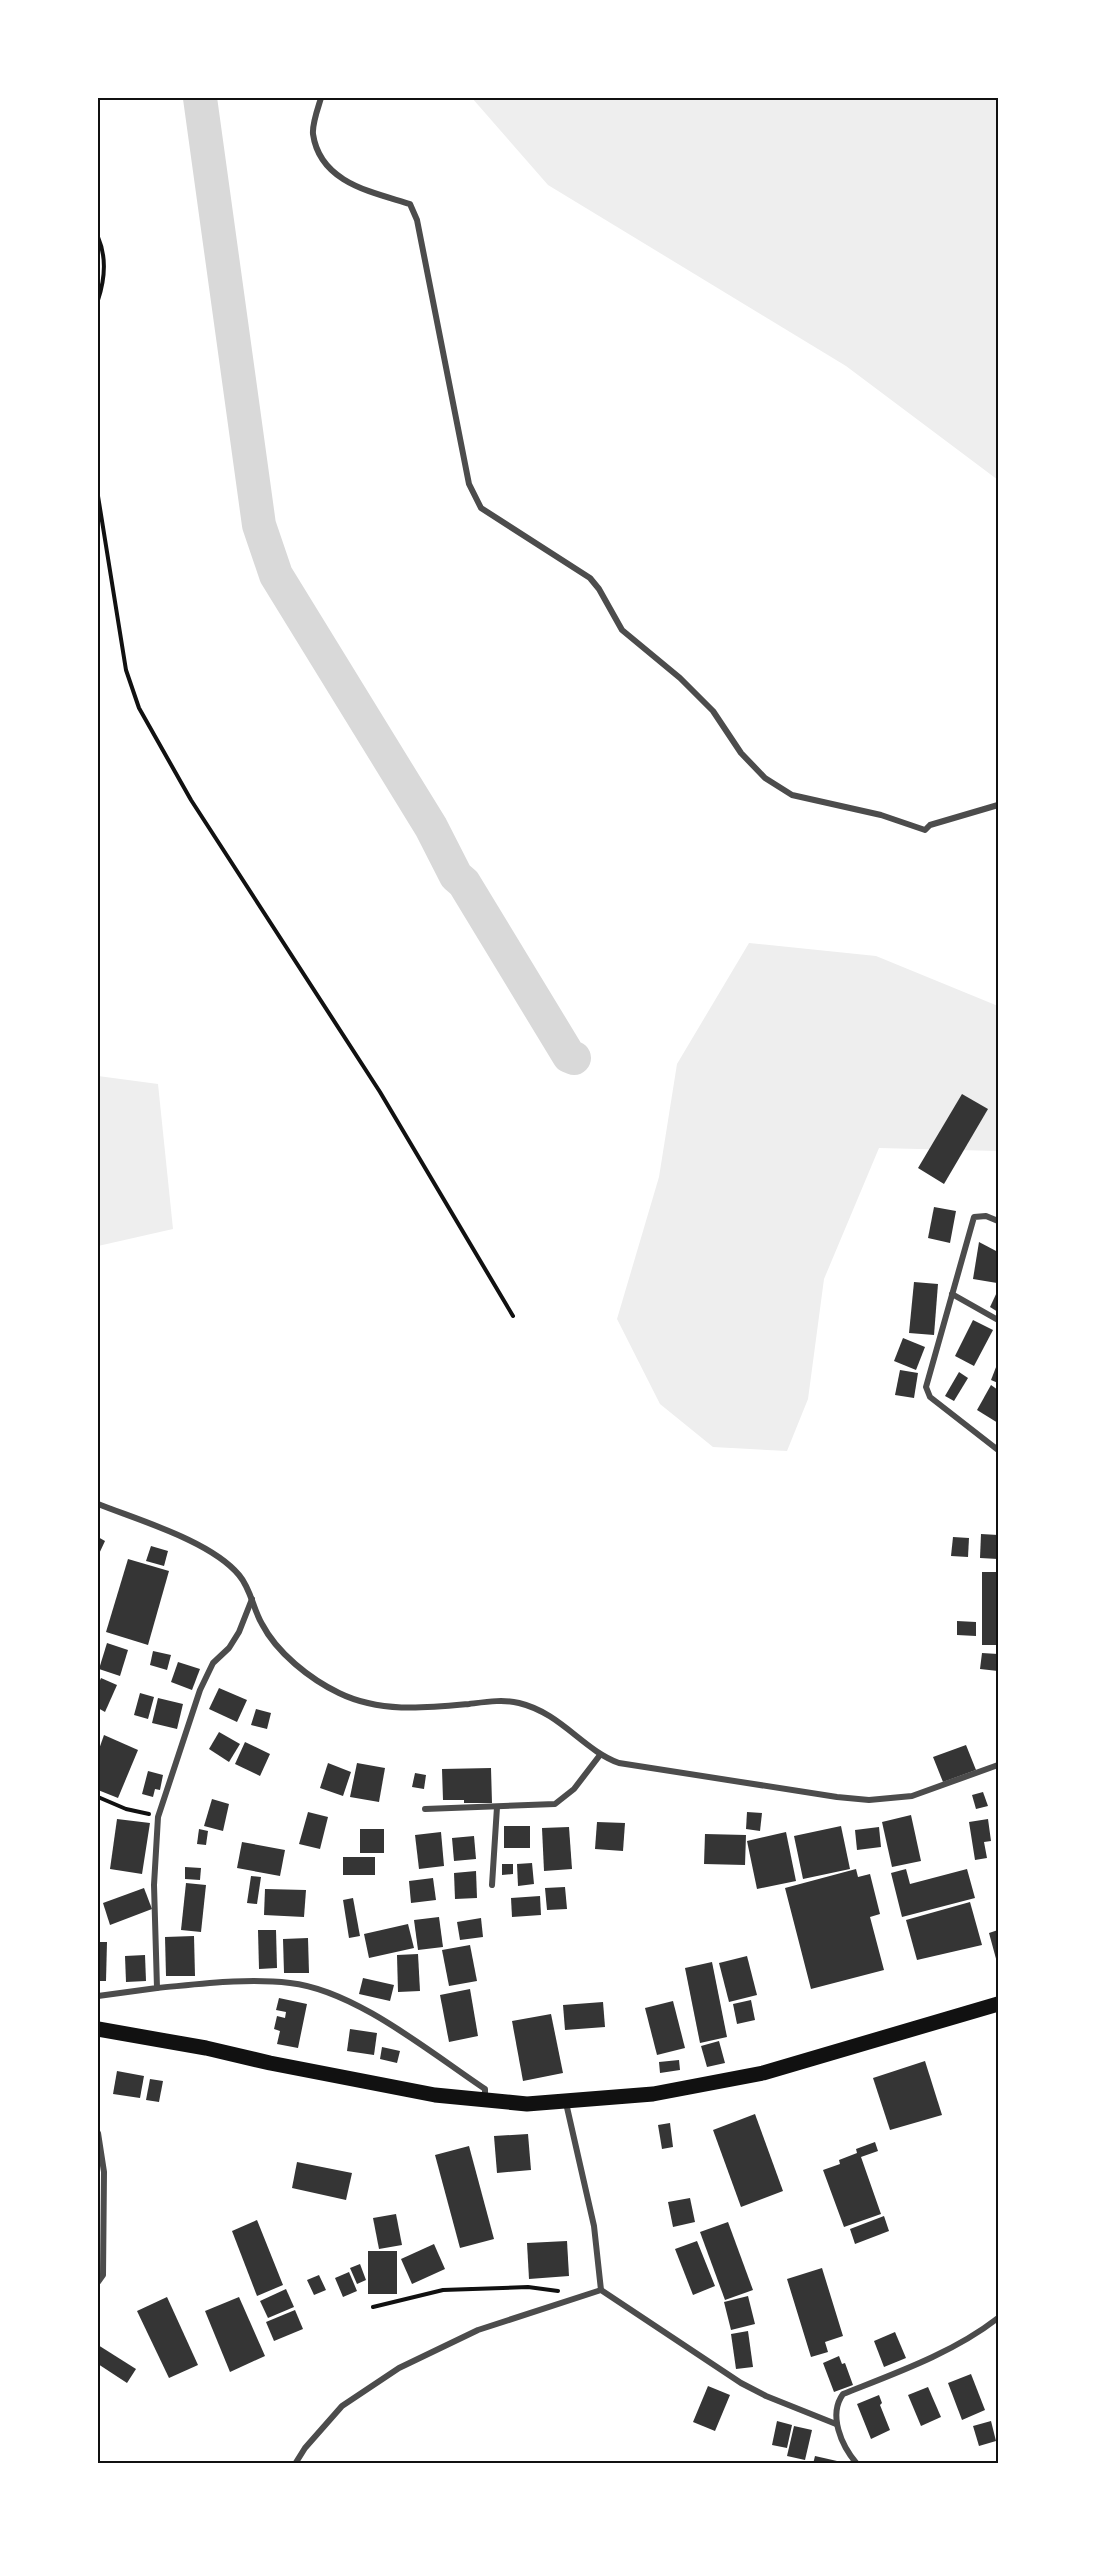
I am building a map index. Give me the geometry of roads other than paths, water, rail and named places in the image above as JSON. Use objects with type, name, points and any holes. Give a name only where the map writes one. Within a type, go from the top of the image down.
[{"type":"highway","points":[[98,2029],[435,2094],[526,2104],[653,2094],[763,2073],[999,2004]]},
{"type":"street","points":[[321,98],[313,133],[320,155],[331,170],[347,183],[410,204],[417,220],[469,484],[481,508],[590,578],[599,589],[622,630],[680,678],[713,711],[741,753],[765,778],[792,795],[881,815],[925,830],[930,825],[999,805]]},
{"type":"street","points":[[999,1221],[986,1216],[974,1217],[926,1387],[930,1397],[999,1450]]},
{"type":"street","points":[[952,1294],[999,1320]]},
{"type":"street","points":[[98,1504],[212,1552],[239,1575],[262,1625],[307,1675],[339,1693],[364,1702],[406,1708],[500,1701],[518,1703],[538,1710],[562,1723],[600,1755],[619,1763],[869,1800],[912,1796],[999,1766]]},
{"type":"street","points":[[157,1988],[154,1885],[158,1816],[200,1690],[213,1663],[229,1648],[239,1632],[252,1599]]},
{"type":"street","points":[[425,1809],[555,1804],[574,1789],[600,1755]]},
{"type":"street","points":[[492,1885],[497,1807]]},
{"type":"street","points":[[98,1996],[157,1988],[247,1981],[291,1983],[332,1993],[374,2015],[484,2089],[485,2101]]},
{"type":"street","points":[[566,2102],[594,2226],[601,2290]]},
{"type":"street","points":[[98,2133],[104,2172],[102,2276],[98,2282]]},
{"type":"street","points":[[98,2204],[102,2198]]},
{"type":"street","points":[[295,2463],[305,2448],[342,2406],[399,2368],[478,2330],[601,2290]]},
{"type":"street","points":[[601,2290],[741,2383],[766,2396],[836,2424]]},
{"type":"street","points":[[857,2463],[850,2456],[836,2424],[839,2400],[843,2394],[908,2369],[984,2329],[999,2318]]},
{"type":"waterway","points":[[200,98],[259,525],[276,575],[431,827],[456,876],[464,883],[569,1056],[574,1058]]}]
